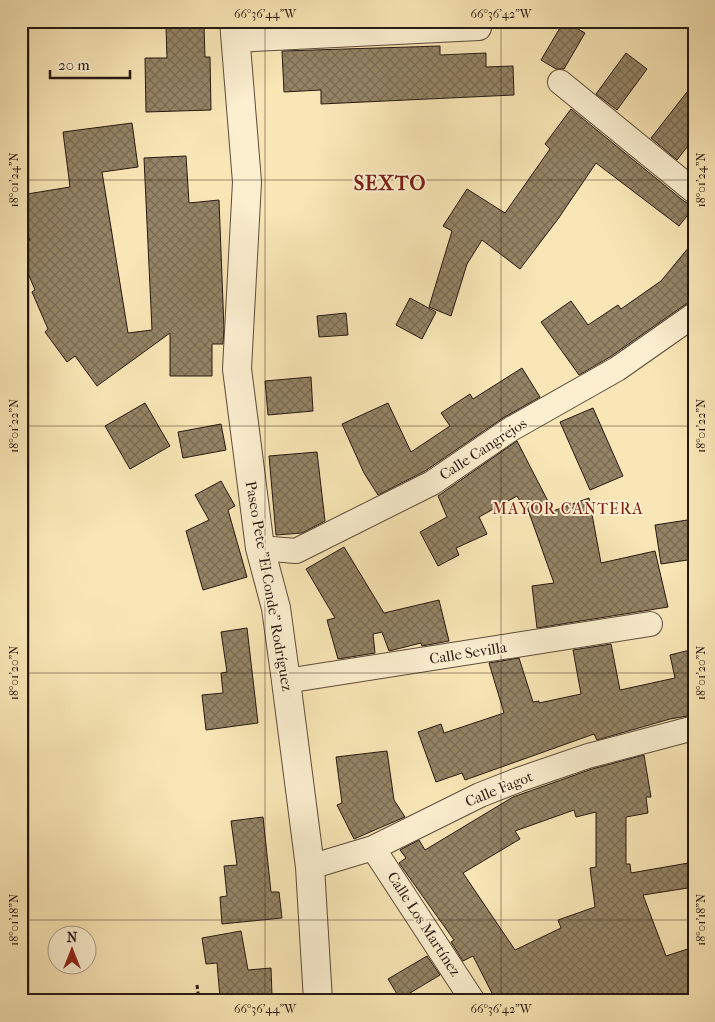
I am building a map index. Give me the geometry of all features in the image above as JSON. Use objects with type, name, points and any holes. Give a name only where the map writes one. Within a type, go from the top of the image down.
[{"type":"street","points":[[234,31],[479,28]]},
{"type":"street","name":"Paseo Pete \"El Conde\" Rodríguez","points":[[234,31],[247,182],[237,369],[260,548],[276,608],[310,867],[318,1001]]},
{"type":"street","points":[[560,82],[694,191]]},
{"type":"street","name":"Calle Cangrejos","points":[[260,548],[296,551],[432,483],[512,429],[617,369],[694,315]]},
{"type":"street","name":"Calle Sevilla","points":[[286,681],[650,624]]},
{"type":"street","name":"Calle Fagot","points":[[310,867],[373,848],[480,795],[518,780],[588,756],[694,728]]},
{"type":"street","name":"Calle Los Martínez","points":[[373,848],[473,1001]]},
{"type":"path","points":[[197,985],[199,1001]]},
{"type":"building","points":[[564,21],[585,33],[564,69],[556,69],[541,60]]},
{"type":"building","points":[[204,26],[205,57],[210,57],[211,110],[146,112],[145,58],[167,58],[166,27]]},
{"type":"building","points":[[440,46],[440,55],[486,53],[486,67],[513,66],[514,95],[321,104],[321,90],[284,92],[282,51]]},
{"type":"building","points":[[626,53],[647,69],[617,110],[596,94]]},
{"type":"building","points":[[694,83],[694,138],[677,160],[651,138]]},
{"type":"building","points":[[571,109],[685,202],[694,204],[694,207],[679,226],[596,163],[558,219],[520,269],[482,240],[467,264],[451,316],[429,307],[452,231],[443,226],[467,189],[505,213],[550,149],[545,144]]},
{"type":"building","points":[[132,123],[138,167],[102,172],[128,333],[152,330],[144,158],[186,156],[189,203],[219,200],[224,329],[223,344],[212,344],[212,376],[170,376],[170,333],[97,386],[75,356],[67,362],[45,332],[48,329],[32,292],[35,290],[21,256],[21,244],[30,240],[21,221],[21,195],[70,187],[63,132]]},
{"type":"building","points":[[694,241],[694,301],[686,304],[610,357],[579,375],[541,322],[571,301],[588,325],[618,305],[621,309],[661,281]]},
{"type":"building","points":[[410,298],[436,312],[422,339],[396,325]]},
{"type":"building","points":[[346,313],[348,335],[319,337],[317,316]]},
{"type":"building","points":[[522,368],[540,397],[503,418],[425,471],[378,495],[364,473],[342,424],[388,403],[411,452],[450,426],[441,413],[470,394],[473,399]]},
{"type":"building","points":[[311,377],[313,411],[268,415],[265,381]]},
{"type":"building","points":[[145,403],[170,446],[130,469],[105,426]]},
{"type":"building","points":[[593,408],[623,476],[590,490],[560,422]]},
{"type":"building","points":[[221,424],[226,450],[183,458],[178,432]]},
{"type":"building","points":[[517,441],[553,511],[589,498],[601,563],[655,551],[668,607],[537,628],[532,586],[554,583],[527,507],[524,508],[517,496],[479,517],[487,534],[456,548],[459,555],[438,566],[420,532],[447,517],[438,496]]},
{"type":"building","points":[[317,452],[325,521],[302,533],[276,535],[269,456]]},
{"type":"building","points":[[221,481],[235,506],[228,510],[247,577],[203,590],[186,531],[209,520],[195,495]]},
{"type":"building","points":[[694,519],[694,559],[661,564],[655,525]]},
{"type":"building","points":[[344,547],[384,613],[439,600],[449,641],[422,646],[421,643],[389,651],[382,632],[373,634],[375,653],[338,659],[327,620],[335,618],[306,569]]},
{"type":"building","points":[[247,628],[258,723],[206,730],[202,695],[223,693],[221,673],[227,672],[221,632]]},
{"type":"building","points":[[611,644],[620,690],[675,678],[670,655],[694,649],[694,715],[670,719],[597,740],[594,734],[465,780],[462,773],[436,782],[418,732],[441,724],[444,733],[504,713],[489,663],[519,658],[533,702],[539,701],[539,703],[581,694],[573,650]]},
{"type":"building","points":[[387,751],[394,800],[405,817],[354,839],[337,805],[342,803],[336,757]]},
{"type":"building","points":[[644,755],[651,797],[646,797],[648,813],[626,817],[626,864],[630,864],[631,873],[694,862],[694,887],[643,895],[666,956],[694,947],[694,996],[677,1001],[496,1001],[473,956],[463,961],[451,942],[454,940],[399,863],[406,858],[400,850],[419,840],[425,850],[513,797],[592,769]],"holes":[[[574,810],[576,817],[596,812],[596,867],[590,868],[595,907],[558,920],[561,928],[515,950],[463,873],[520,839],[515,831]]]},
{"type":"building","points":[[263,817],[271,892],[279,892],[282,918],[222,924],[220,897],[227,896],[224,866],[237,865],[231,821]]},
{"type":"building","points":[[241,931],[248,970],[271,968],[272,995],[220,998],[217,963],[206,964],[202,938]]},
{"type":"building","points":[[427,956],[440,975],[400,999],[388,979]]},
{"type":"district","name":"SEXTO","points":[[390,183]]},
{"type":"district","name":"MAYOR CANTERA","points":[[568,508]]}]
